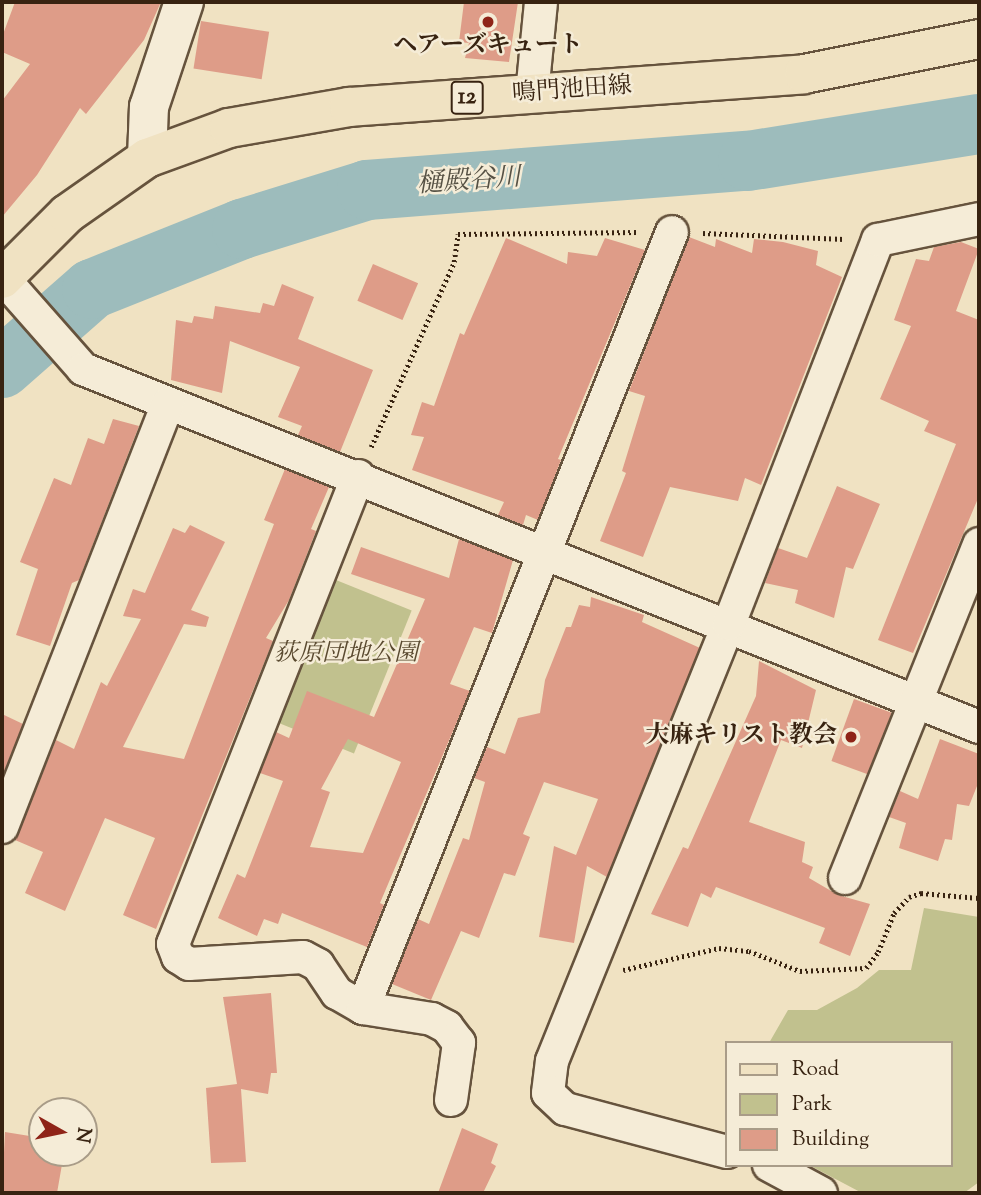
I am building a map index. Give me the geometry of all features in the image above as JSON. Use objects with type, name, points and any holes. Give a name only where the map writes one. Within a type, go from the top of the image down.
[{"type":"main road","points":[[147,158],[149,107],[184,2]]},
{"type":"main road","name":"鳴門池田線","points":[[7,283],[67,214],[147,158],[229,128],[349,107],[804,74],[979,39]]},
{"type":"street","points":[[532,93],[541,2]]},
{"type":"street","points":[[726,1152],[565,1108],[548,1093],[555,1051],[729,624],[878,240],[979,219]]},
{"type":"street","points":[[363,1008],[672,232]]},
{"type":"street","points":[[7,283],[83,369],[544,550],[979,727]]},
{"type":"street","points":[[2,827],[169,403]]},
{"type":"street","points":[[358,476],[173,943],[178,957],[190,964],[303,957],[318,965],[337,993],[363,1008],[432,1019],[447,1027],[459,1043],[452,1100]]},
{"type":"street","points":[[845,878],[979,544]]},
{"type":"street","points":[[773,1167],[821,1193]]},
{"type":"path","points":[[358,476],[454,262],[457,234],[672,232],[878,240]]},
{"type":"path","points":[[586,979],[719,948],[748,951],[800,971],[866,968],[878,952],[894,913],[909,897],[921,893],[979,898]]},
{"type":"green space","name":"荻原団地公園","points":[[331,578],[412,611],[354,753],[273,721]]},
{"type":"green space","points":[[924,908],[979,917],[979,1182],[964,1193],[862,1193],[813,1167],[953,1167],[953,1041],[770,1041],[788,1010],[817,1010],[857,988],[879,970],[911,970]]},
{"type":"building","points":[[15,2],[161,2],[144,40],[86,114],[80,108],[37,175],[2,217],[2,101],[30,64],[2,52],[2,37]]},
{"type":"building","name":"ヘアーズキュート","points":[[464,2],[518,2],[509,62],[465,58],[469,43],[459,42]]},
{"type":"building","points":[[201,21],[269,32],[262,79],[193,68]]},
{"type":"building","points":[[689,237],[715,247],[716,239],[752,253],[754,239],[783,242],[818,251],[816,265],[842,277],[761,485],[745,478],[738,501],[670,487],[643,557],[600,541],[626,473],[622,471],[645,396],[629,391]]},
{"type":"building","points":[[506,238],[567,264],[568,252],[597,256],[605,238],[645,250],[558,459],[561,460],[538,520],[526,515],[523,525],[498,515],[504,502],[412,470],[424,437],[411,435],[422,402],[434,406],[460,333],[464,335]]},
{"type":"building","points":[[961,242],[979,249],[956,311],[979,320],[979,496],[913,653],[878,640],[956,444],[924,431],[929,421],[880,399],[911,326],[894,320],[916,259],[929,261],[934,247]]},
{"type":"building","points":[[373,264],[418,283],[402,320],[357,301]]},
{"type":"building","points":[[282,284],[314,297],[298,339],[373,370],[340,452],[298,435],[302,426],[278,417],[300,367],[230,341],[222,393],[171,380],[176,320],[192,323],[194,316],[213,319],[215,306],[260,313],[263,303],[274,306]]},
{"type":"building","points":[[113,419],[139,426],[79,580],[72,583],[50,646],[16,635],[38,569],[20,562],[54,478],[71,485],[88,438],[104,444]]},
{"type":"building","points":[[285,469],[329,487],[311,529],[316,531],[289,600],[266,638],[273,641],[156,929],[123,915],[155,838],[105,818],[65,911],[25,893],[43,852],[15,840],[56,740],[74,749],[101,682],[107,686],[141,619],[123,616],[133,589],[145,593],[173,528],[185,533],[190,525],[225,542],[191,610],[209,617],[206,627],[184,624],[123,747],[184,759],[274,524],[264,520]]},
{"type":"building","points":[[837,486],[880,504],[853,569],[846,567],[834,618],[795,603],[798,590],[765,583],[778,548],[807,558]]},
{"type":"building","points":[[459,539],[513,560],[492,633],[474,627],[450,684],[470,691],[380,903],[384,905],[367,947],[282,913],[278,924],[264,919],[257,936],[218,918],[237,874],[245,878],[283,781],[260,773],[276,732],[289,738],[307,691],[374,717],[425,599],[351,574],[361,547],[449,578]],"holes":[[[348,739],[401,762],[363,853],[310,847],[330,792],[321,789]]]},
{"type":"building","points":[[591,597],[644,615],[642,622],[700,648],[607,877],[587,866],[574,943],[539,937],[554,846],[576,855],[598,799],[544,782],[523,834],[530,837],[515,876],[504,873],[479,938],[461,931],[431,1000],[392,984],[418,919],[429,924],[463,838],[469,840],[485,782],[474,778],[487,747],[505,754],[518,718],[540,713],[545,680],[566,627],[571,627],[579,605],[590,607]]},
{"type":"building","points":[[759,661],[816,690],[802,748],[781,740],[749,822],[805,842],[802,862],[813,867],[809,878],[838,895],[870,904],[850,956],[819,943],[825,928],[716,887],[711,898],[701,893],[688,927],[651,914],[683,847],[688,849],[756,696]]},
{"type":"building","points":[[854,699],[892,713],[869,775],[831,761]]},
{"type":"building","points":[[2,714],[23,724],[2,777]]},
{"type":"building","points":[[940,739],[979,754],[979,781],[969,806],[957,804],[952,840],[945,839],[938,861],[899,848],[906,823],[889,817],[900,791],[918,799]]},
{"type":"building","points":[[271,993],[277,1073],[271,1073],[268,1094],[241,1089],[246,1162],[211,1163],[206,1088],[237,1084],[223,997]]},
{"type":"building","points":[[462,1128],[498,1144],[491,1163],[496,1166],[483,1193],[438,1193]]},
{"type":"building","points":[[5,1132],[28,1136],[28,1167],[62,1167],[57,1193],[2,1193]]},
{"type":"waterway","name":"樋殿谷川","points":[[2,368],[92,289],[242,229],[367,190],[748,161],[979,124]]},
{"type":"place","name":"ヘアーズキュート","points":[[488,22]]},
{"type":"place","name":"大麻キリスト教会","points":[[851,737]]}]
